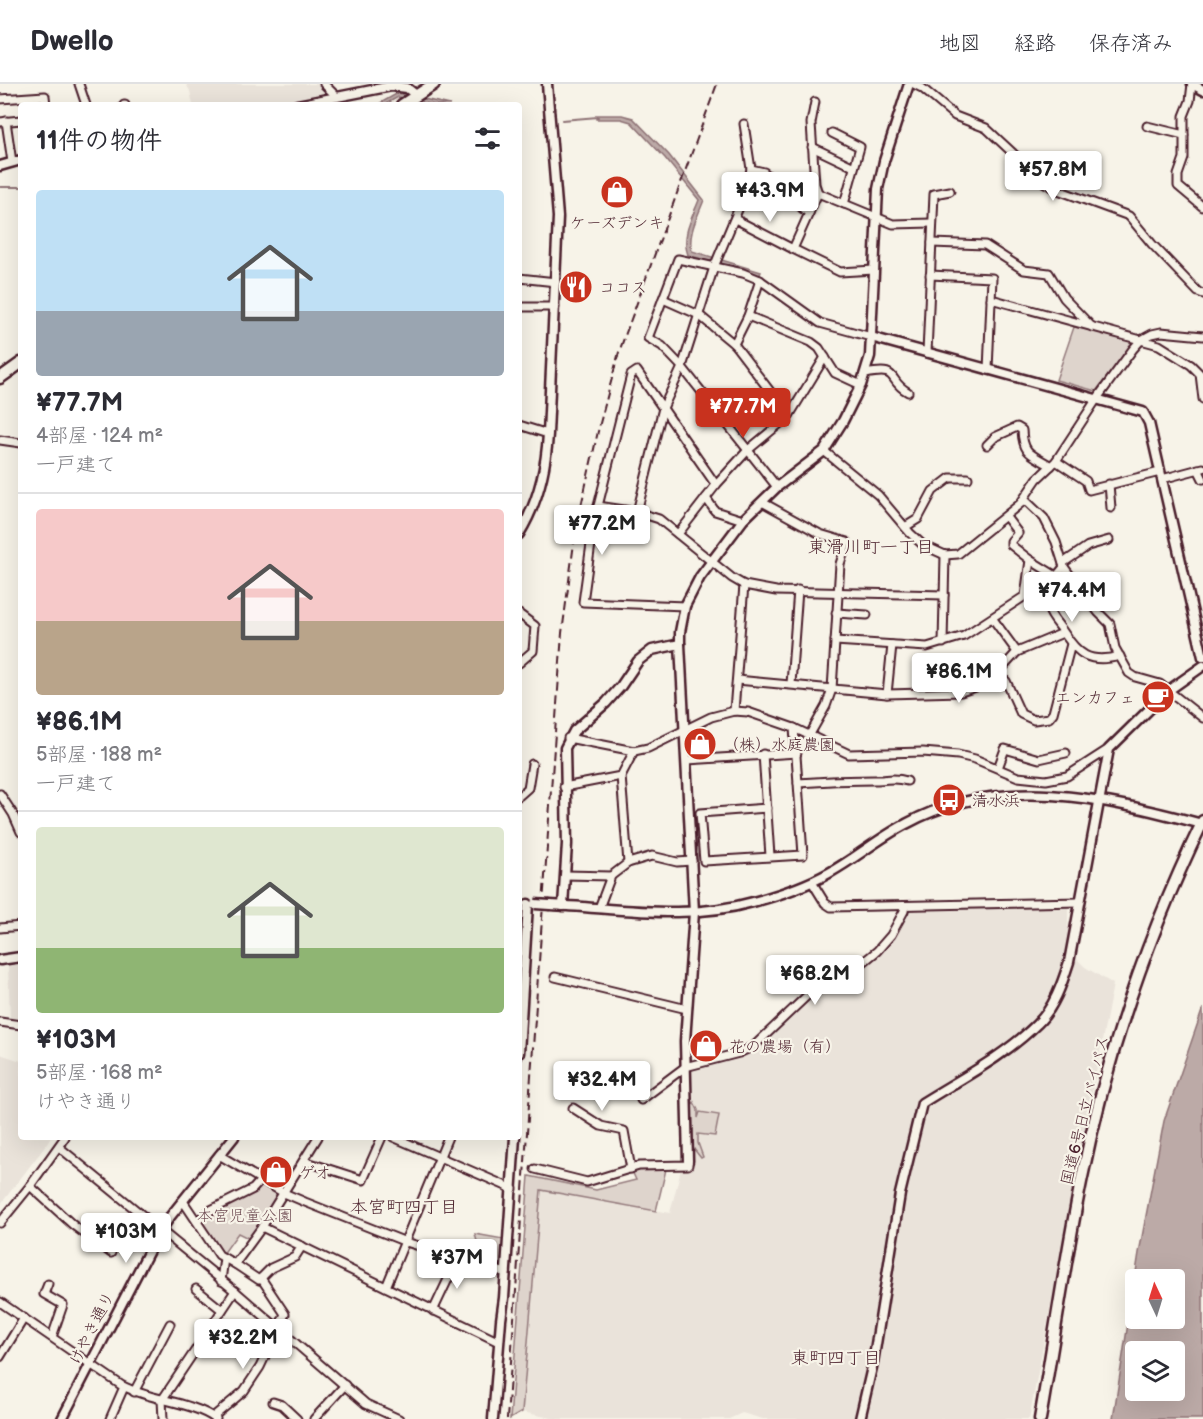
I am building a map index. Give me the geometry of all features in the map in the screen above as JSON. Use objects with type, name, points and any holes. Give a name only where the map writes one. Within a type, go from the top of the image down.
[{"type":"highway","points":[[406,102],[434,84]]},
{"type":"highway","points":[[0,378],[18,365]]},
{"type":"highway","name":"国道6号日立バイパス","points":[[1040,1418],[1074,1217],[1098,1107],[1142,963],[1202,823]]},
{"type":"street","points":[[79,84],[85,102]]},
{"type":"street","points":[[324,84],[337,97]]},
{"type":"street","points":[[522,528],[538,494],[547,457],[558,199],[547,84]]},
{"type":"street","points":[[535,1169],[587,1182],[631,1169],[658,1165],[688,1165],[685,1067],[694,912],[680,644],[685,606],[689,596],[743,520],[777,487],[824,451],[843,421],[866,374],[869,363],[878,189],[884,161],[909,84]]},
{"type":"street","points":[[914,84],[955,116],[986,128],[1045,183],[1129,216],[1152,244],[1203,294]]},
{"type":"street","points":[[1203,90],[1192,84],[1190,102],[1184,116],[1184,158],[1178,175],[1178,186],[1203,207]]},
{"type":"street","points":[[312,102],[400,86],[417,95]]},
{"type":"street","points":[[0,99],[45,96],[46,102]]},
{"type":"street","points":[[815,102],[811,123],[812,147],[815,184],[819,193],[893,224],[933,223]]},
{"type":"street","points":[[0,166],[17,161],[3,122],[18,120]]},
{"type":"street","points":[[637,512],[663,408],[682,367],[714,267],[735,219],[751,169],[744,124]]},
{"type":"street","points":[[1147,126],[1185,135]]},
{"type":"street","points":[[832,134],[860,147],[844,204]]},
{"type":"street","points":[[812,147],[854,167]]},
{"type":"street","points":[[751,169],[764,172],[809,213]]},
{"type":"street","points":[[927,353],[934,194],[950,190]]},
{"type":"street","points":[[793,249],[819,193]]},
{"type":"street","points":[[735,219],[840,272],[874,270]]},
{"type":"street","points":[[932,243],[985,245],[1024,270],[1049,273],[1064,298],[1092,327]]},
{"type":"street","points":[[777,487],[682,367],[662,346],[648,338],[678,259],[743,273],[760,280],[820,322],[1143,412],[1149,423],[1203,657]]},
{"type":"street","points":[[930,275],[992,278],[988,370]]},
{"type":"street","points":[[522,278],[556,282]]},
{"type":"street","points":[[734,344],[748,316],[760,280]]},
{"type":"street","points":[[663,299],[699,315],[734,344],[789,416]]},
{"type":"street","points":[[991,300],[1160,345],[1191,365],[1200,374],[1203,399]]},
{"type":"street","points":[[522,307],[555,306]]},
{"type":"street","points":[[748,316],[811,342],[819,348],[835,373],[861,385]]},
{"type":"street","points":[[824,451],[878,495],[922,545],[945,555],[958,554],[1006,517],[1037,479],[1054,463],[1096,400],[1142,340],[1161,332],[1203,336]]},
{"type":"street","points":[[678,534],[716,484],[748,450],[789,416],[825,357]]},
{"type":"street","points":[[685,606],[583,602],[594,522],[631,375],[637,370],[716,484]]},
{"type":"street","points":[[866,374],[883,370],[892,374],[908,392]]},
{"type":"street","points":[[522,426],[548,434]]},
{"type":"street","points":[[987,445],[995,437],[1017,427],[1022,430],[1026,450],[1086,482],[1089,490],[1110,484],[1201,468],[1203,479]]},
{"type":"street","points":[[0,440],[18,443]]},
{"type":"street","points":[[905,527],[918,519],[933,491],[950,478],[968,478]]},
{"type":"street","points":[[1110,484],[1112,508]]},
{"type":"street","points":[[706,498],[716,511],[743,520]]},
{"type":"street","points":[[1023,499],[1044,518],[1056,542],[1063,565],[1098,612],[1110,624],[1115,648],[1129,673],[1154,681],[1169,690],[1203,718]]},
{"type":"street","points":[[762,502],[820,534],[847,542],[840,564],[832,689],[826,706],[809,736]]},
{"type":"street","points":[[598,506],[637,512],[659,519],[732,578],[744,585],[776,591],[944,595]]},
{"type":"street","points":[[1006,517],[1018,533],[1011,544],[1030,560],[1056,576]]},
{"type":"street","points":[[1109,540],[1088,546],[1063,565],[1051,586],[1049,610],[1071,644],[1084,656],[1094,658],[1120,656]]},
{"type":"street","points":[[943,643],[945,555]]},
{"type":"street","points":[[835,641],[927,647],[964,636],[1025,596],[1030,560]]},
{"type":"street","points":[[734,711],[744,585]]},
{"type":"street","points":[[791,684],[798,590]]},
{"type":"street","points":[[837,614],[867,615]]},
{"type":"street","points":[[522,616],[536,626],[533,651],[522,658]]},
{"type":"street","points":[[993,619],[1017,652]]},
{"type":"street","points":[[737,680],[887,694],[961,692],[980,686],[997,674],[1017,652],[1063,633]]},
{"type":"street","points":[[563,906],[567,844],[564,787],[565,748],[568,738],[606,703],[638,661],[652,650],[680,644]]},
{"type":"street","points":[[997,674],[1006,681],[1021,714],[1034,720],[1049,718],[1053,713],[1071,644]]},
{"type":"street","points":[[887,694],[892,645]]},
{"type":"street","points":[[568,738],[634,751],[648,748],[711,717],[734,711],[748,712],[794,728],[849,754],[941,753],[975,759],[1025,778],[1056,779],[1073,772],[1109,749],[1169,690],[1203,666]]},
{"type":"street","points":[[767,808],[700,813],[704,861],[803,855],[794,728]]},
{"type":"street","points":[[998,768],[1005,749],[1039,759],[1066,753]]},
{"type":"street","points":[[860,1419],[873,1363],[900,1194],[922,1103],[1003,1052],[1039,1023],[1060,990],[1069,962],[1109,749]]},
{"type":"street","points":[[628,863],[621,776],[634,751]]},
{"type":"street","points":[[687,760],[796,753]]},
{"type":"street","points":[[763,754],[770,856]]},
{"type":"street","points":[[522,793],[528,788],[532,764]]},
{"type":"street","points":[[564,787],[621,776]]},
{"type":"street","points":[[798,783],[863,779],[877,781],[888,778],[907,781]]},
{"type":"street","points":[[0,794],[18,825]]},
{"type":"street","points":[[522,1003],[528,904],[658,912],[694,912],[730,908],[755,902],[812,882],[919,816],[955,804],[1011,794],[1058,795],[1202,823]]},
{"type":"street","points":[[599,908],[611,876],[628,863],[652,856],[677,862],[692,861]]},
{"type":"street","points":[[565,875],[611,876]]},
{"type":"street","points":[[812,882],[825,903],[831,907],[1080,902]]},
{"type":"street","points":[[641,1100],[685,1067],[739,1053],[754,1046],[832,972],[861,964],[877,951],[891,935],[905,906]]},
{"type":"street","points":[[0,928],[18,926]]},
{"type":"street","points":[[0,960],[18,957]]},
{"type":"street","points":[[555,976],[687,1009]]},
{"type":"street","points":[[0,1022],[18,1025]]},
{"type":"street","points":[[573,1108],[601,1126],[624,1131],[631,1169]]},
{"type":"street","points":[[0,1222],[63,1140]]},
{"type":"street","name":"けやき通り","points":[[62,1419],[137,1271],[160,1231],[232,1140]]},
{"type":"street","points":[[235,1264],[262,1227],[316,1140]]},
{"type":"street","points":[[304,1161],[363,1180],[381,1140]]},
{"type":"street","points":[[400,1140],[513,1189]]},
{"type":"street","points":[[386,1287],[447,1140]]},
{"type":"street","points":[[493,1419],[513,1189],[515,1140]]},
{"type":"street","points":[[59,1147],[235,1291],[366,1404],[399,1419]]},
{"type":"street","points":[[219,1155],[284,1192],[406,1242],[506,1273]]},
{"type":"street","points":[[197,1221],[253,1189],[261,1180]]},
{"type":"street","points":[[30,1186],[73,1225],[111,1253]]},
{"type":"street","points":[[183,1201],[219,1255],[259,1280],[271,1268],[295,1257],[302,1246]]},
{"type":"street","points":[[262,1227],[499,1342]]},
{"type":"street","points":[[221,1281],[224,1258]]},
{"type":"street","points":[[433,1311],[458,1258]]},
{"type":"street","points":[[0,1302],[123,1387],[180,1404],[215,1418],[244,1391],[260,1367],[285,1314],[261,1278]]},
{"type":"street","points":[[48,1284],[44,1294],[63,1305],[52,1337]]},
{"type":"street","points":[[196,1289],[222,1310]]},
{"type":"street","points":[[163,1419],[162,1400],[235,1291]]},
{"type":"street","points":[[0,1357],[24,1318]]},
{"type":"street","points":[[134,1392],[170,1324]]},
{"type":"street","points":[[314,1419],[345,1385]]},
{"type":"street","points":[[110,1419],[123,1387]]},
{"type":"street","points":[[273,1402],[282,1405],[297,1419]]},
{"type":"shaded area","points":[[186,84],[319,84],[329,92],[288,102],[192,102]]},
{"type":"shaded area","points":[[398,93],[437,102],[420,102],[398,97],[389,102],[382,102]]},
{"type":"shaded area","points":[[596,115],[622,115],[633,118],[669,155],[704,200],[692,232],[692,251],[761,272],[759,276],[688,255],[687,234],[699,200],[665,158],[631,122],[621,119],[596,119]]},
{"type":"shaded area","points":[[1068,906],[1068,939],[1078,960],[1085,967],[1113,984],[1029,1419],[763,1419],[742,1413],[729,1419],[556,1419],[522,1412],[541,1189],[670,1213],[685,1153],[684,1122],[692,1118],[690,1067],[754,1046],[832,972],[861,964],[877,951],[904,911]]},
{"type":"shaded area","points":[[18,962],[18,1019],[10,1018],[8,964]]},
{"type":"shaded area","points":[[1203,1008],[1203,1419],[1113,1419],[1125,1342],[1125,1401],[1185,1401],[1185,1341],[1125,1341],[1127,1329],[1185,1329],[1185,1269],[1136,1269],[1164,1121]]},
{"type":"shaded area","points":[[0,1054],[18,1060],[18,1140],[49,1140],[0,1205]]},
{"type":"green space","points":[[1074,327],[1136,339],[1096,391],[1056,380]]},
{"type":"green space","points":[[694,1102],[698,1110],[698,1118],[700,1112],[719,1115],[715,1136],[698,1134],[698,1143],[703,1157],[701,1158],[693,1148],[692,1106]]},
{"type":"green space","points":[[667,1165],[656,1211],[541,1190],[522,1412],[510,1419],[529,1176],[596,1190],[636,1180],[631,1169]]},
{"type":"green space","name":"本宮児童公園","points":[[262,1183],[279,1193],[250,1239],[238,1233],[223,1254],[217,1250],[200,1222],[214,1211]]},
{"type":"green space","points":[[475,1234],[509,1240],[506,1273],[476,1264],[478,1245]]},
{"type":"waterway","points":[[562,120],[598,117]]},
{"type":"waterway","points":[[0,187],[18,187]]},
{"type":"railway","points":[[507,1419],[562,633],[576,528],[619,352],[717,84]]},
{"type":"place","name":"ケーズデンキ","points":[[617,192]]},
{"type":"place","name":"ココス","points":[[576,287]]},
{"type":"place","name":"エンカフェ","points":[[1158,697]]},
{"type":"place","name":"（株）水庭農園","points":[[700,744]]},
{"type":"place","name":"清水浜","points":[[949,800]]},
{"type":"place","name":"花の農場（有）","points":[[706,1046]]},
{"type":"place","name":"ゲオ","points":[[276,1172]]},
{"type":"district","name":"東滑川町一丁目","points":[[871,547]]},
{"type":"district","name":"本宮町四丁目","points":[[404,1207]]},
{"type":"district","name":"東町四丁目","points":[[836,1358]]}]
